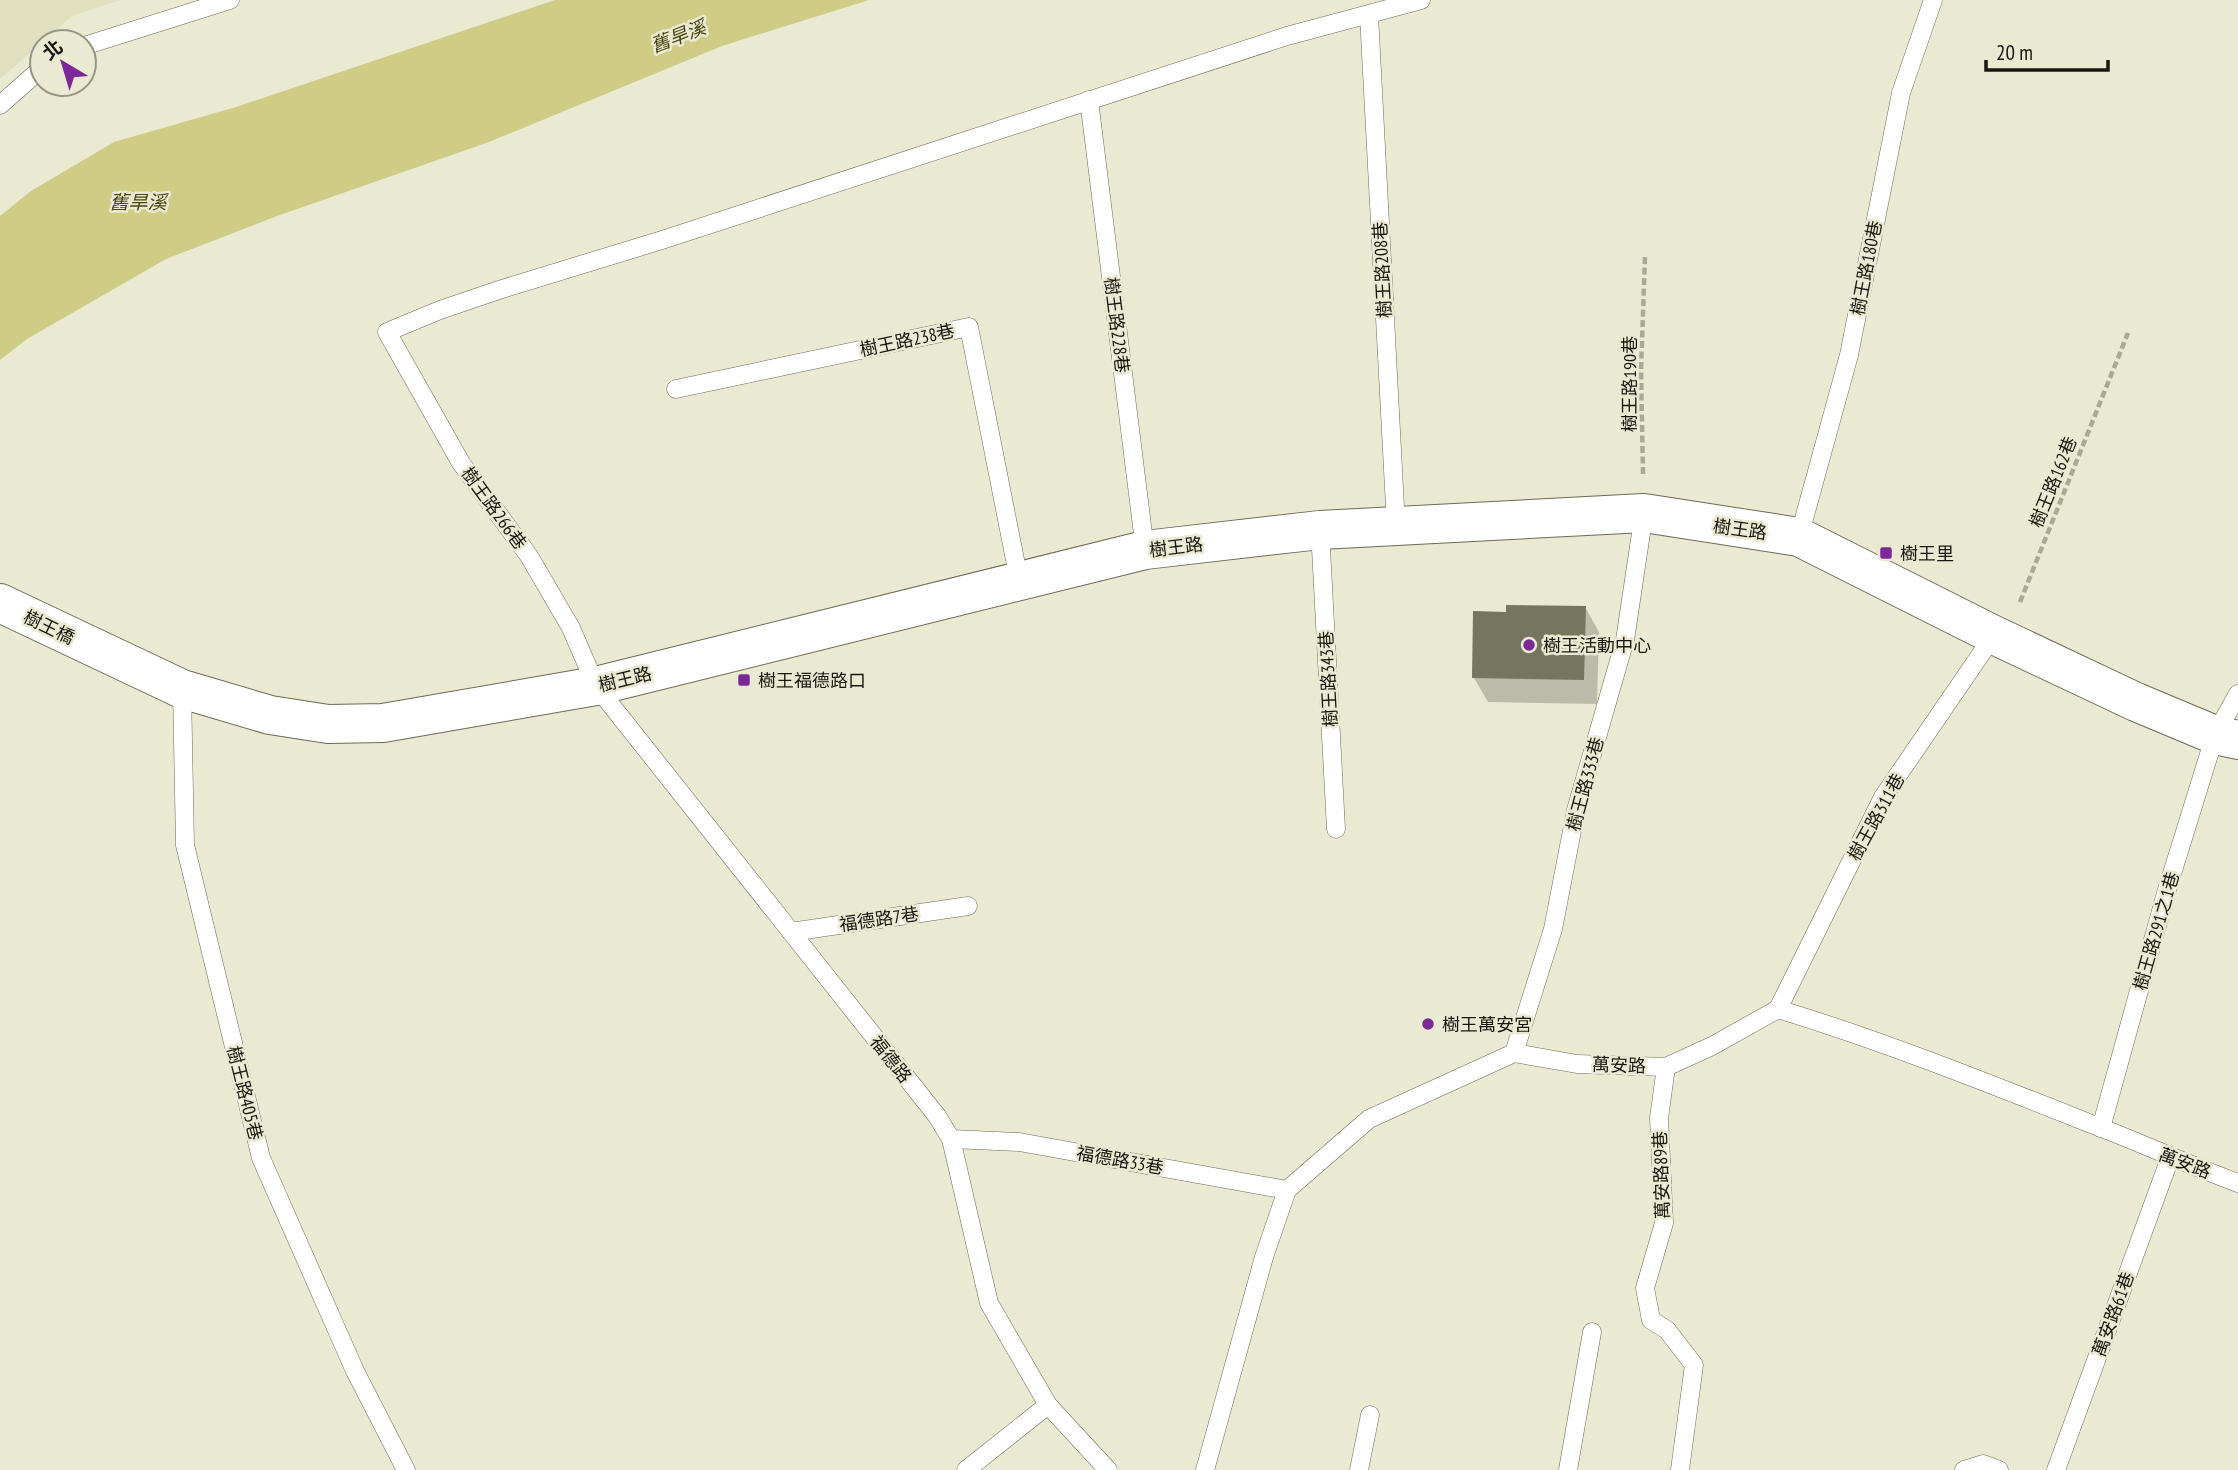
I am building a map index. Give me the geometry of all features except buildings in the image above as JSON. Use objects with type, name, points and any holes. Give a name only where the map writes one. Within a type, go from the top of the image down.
[{"type":"street","name":"樹王路","points":[[99,650],[182,689],[270,715],[328,724],[383,723],[596,687],[1145,550],[1320,530],[1644,513],[1799,537],[1994,635],[2137,702],[2227,737]]},
{"type":"street","name":"樹王橋","points":[[0,603],[99,650]]},
{"type":"lane","points":[[98,42],[230,0]]},
{"type":"lane","points":[[1089,100],[1287,36],[1421,0]]},
{"type":"lane","name":"樹王路180巷","points":[[1799,537],[1849,355],[1901,93],[1933,0]]},
{"type":"lane","name":"樹王路208巷","points":[[1369,15],[1396,526]]},
{"type":"lane","points":[[0,105],[28,80]]},
{"type":"lane","name":"樹王路266巷","points":[[596,687],[571,628],[529,556],[461,463],[387,332],[490,293],[662,240],[1089,100]]},
{"type":"lane","name":"樹王路228巷","points":[[1089,100],[1145,550]]},
{"type":"lane","name":"樹王路238巷","points":[[676,389],[969,327],[1019,580]]},
{"type":"lane","name":"樹王路333巷","points":[[1514,1053],[1553,929],[1576,810],[1625,640],[1644,513]]},
{"type":"lane","name":"樹王路343巷","points":[[1320,530],[1336,829]]},
{"type":"lane","name":"樹王路311巷","points":[[1777,1009],[1883,797],[1994,635]]},
{"type":"lane","name":"福德路","points":[[596,687],[937,1116],[951,1139],[989,1303],[1048,1405],[1108,1470]]},
{"type":"lane","name":"樹王路405巷","points":[[182,689],[185,845],[261,1158],[355,1371],[406,1470]]},
{"type":"lane","name":"樹王路291之1巷","points":[[2101,1128],[2166,893],[2227,737],[2238,694]]},
{"type":"lane","name":"福德路7巷","points":[[791,932],[968,906]]},
{"type":"lane","name":"萬安路","points":[[1514,1053],[1577,1064],[1666,1067],[1712,1046],[1777,1009],[1843,1030],[2238,1183]]},
{"type":"lane","points":[[1205,1470],[1264,1257],[1287,1189],[1369,1119],[1514,1053]]},
{"type":"lane","name":"萬安路89巷","points":[[1666,1067],[1659,1118],[1664,1223],[1645,1288],[1651,1320],[1667,1330],[1694,1365],[1680,1470]]},
{"type":"lane","name":"福德路33巷","points":[[951,1139],[1019,1142],[1287,1189]]},
{"type":"lane","name":"萬安路61巷","points":[[2056,1470],[2169,1158]]},
{"type":"lane","points":[[1568,1470],[1592,1332]]},
{"type":"lane","points":[[966,1470],[1048,1405]]},
{"type":"lane","points":[[1359,1470],[1370,1415]]},
{"type":"lane","points":[[1964,1470],[1983,1464],[1999,1470]]},
{"type":"path","name":"樹王路190巷","points":[[1644,513],[1641,371],[1645,256]]},
{"type":"path","name":"樹王路162巷","points":[[1994,635],[2018,607],[2128,333]]},
{"type":"shaded area","points":[[0,0],[121,0],[72,16],[58,28],[28,28],[28,54],[0,79]]},
{"type":"water","name":"舊旱溪","points":[[555,0],[869,0],[722,46],[489,142],[277,216],[166,259],[27,339],[0,360],[0,216],[31,191],[114,142],[236,107]]},
{"type":"place","name":"樹王里","points":[[1886,553]]},
{"type":"place","name":"樹王活動中心","points":[[1529,645]]},
{"type":"place","name":"樹王福德路口","points":[[744,680]]},
{"type":"place","name":"樹王萬安宮","points":[[1428,1024]]}]
